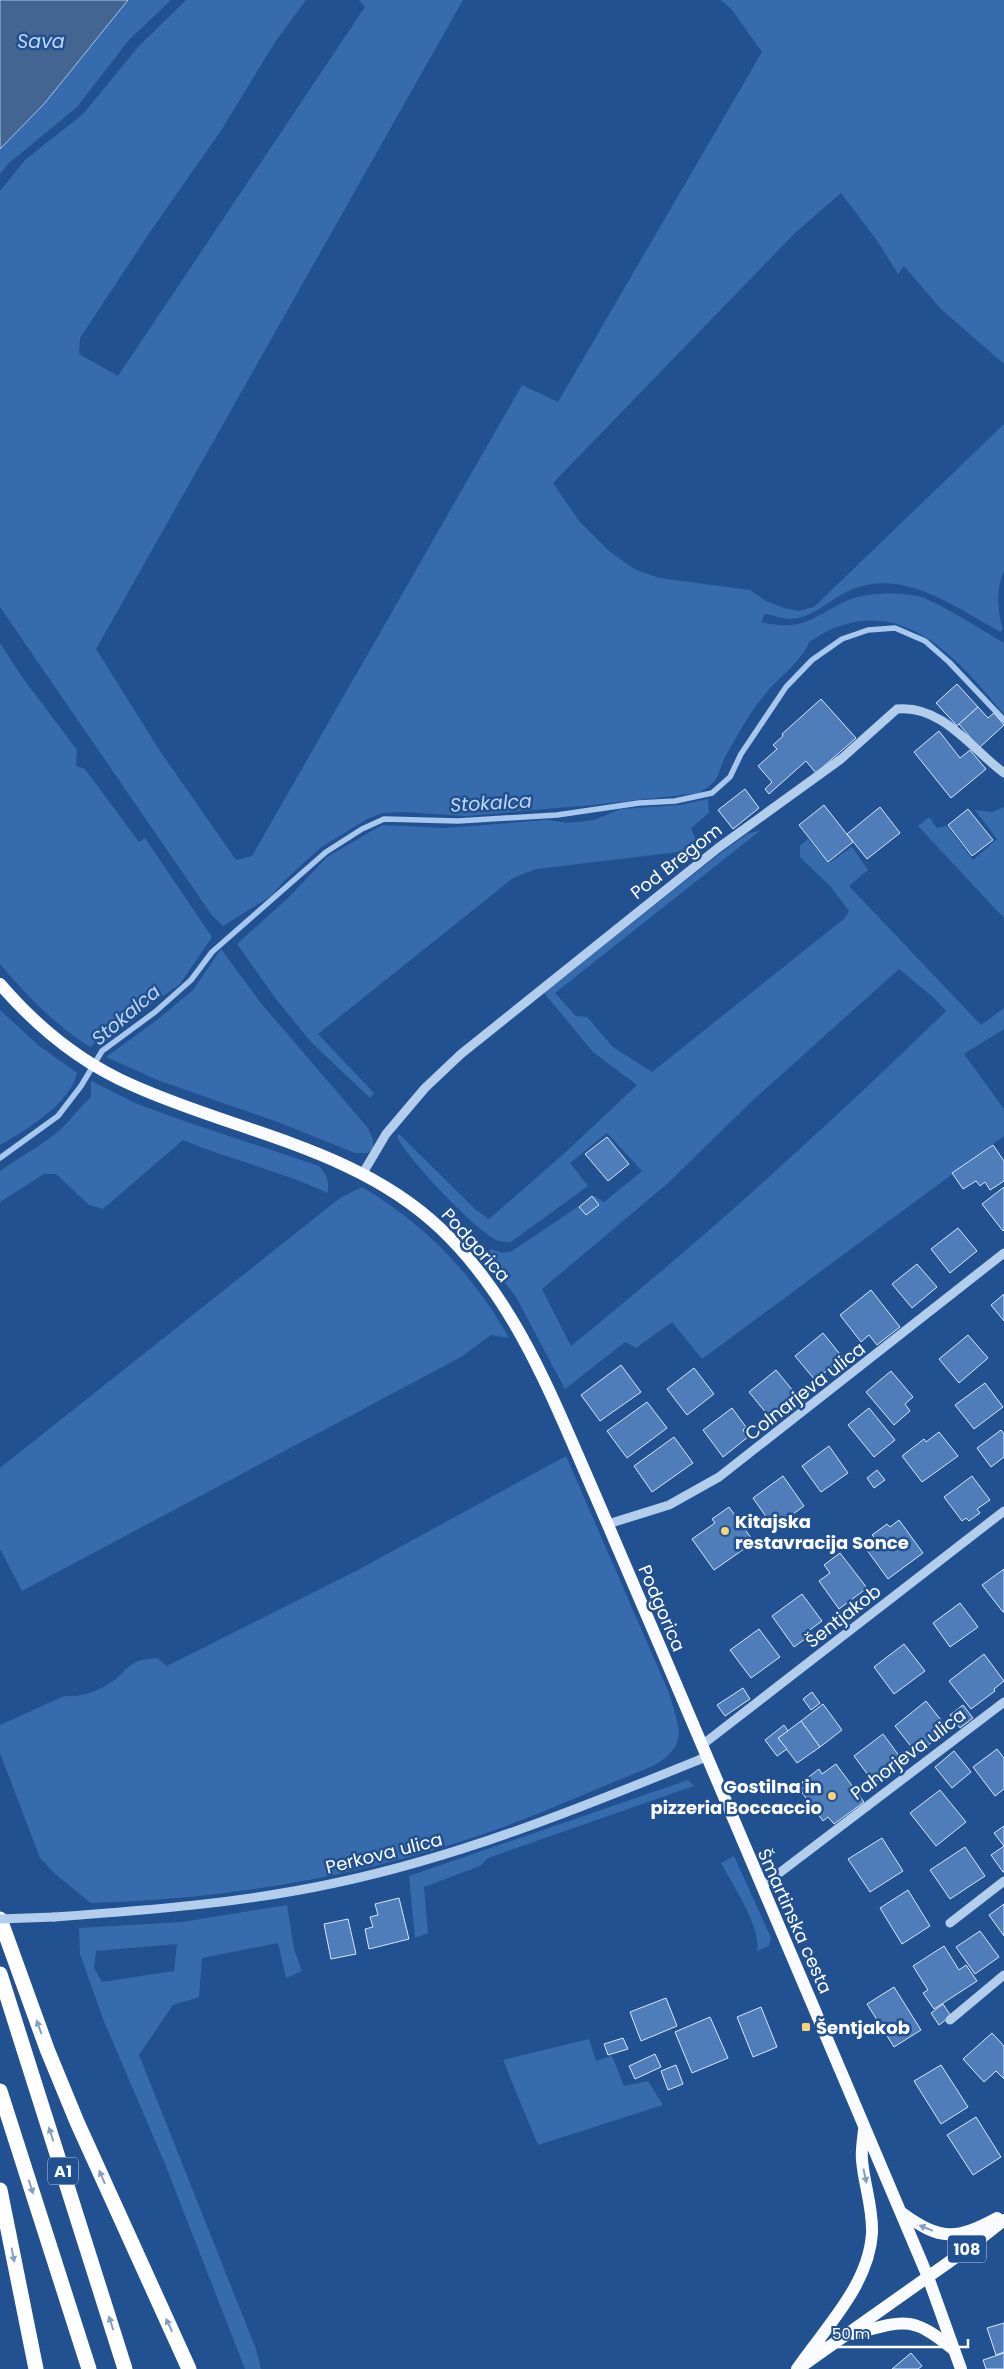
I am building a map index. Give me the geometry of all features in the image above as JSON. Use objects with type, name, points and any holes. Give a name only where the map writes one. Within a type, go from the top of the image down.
[{"type":"highway","points":[[0,1919],[47,2050],[77,2122],[190,2369]]},
{"type":"highway","name":"A1","points":[[0,1974],[125,2369]]},
{"type":"highway","name":"A1","points":[[0,2091],[89,2369]]},
{"type":"highway","points":[[0,2190],[36,2369]]},
{"type":"main road","name":"Podgorica","points":[[0,984],[23,1011],[75,1054],[111,1075],[171,1102],[301,1146],[363,1173],[394,1191],[422,1211],[457,1244],[492,1286],[510,1314],[536,1362],[608,1524],[704,1751]]},
{"type":"main road","name":"Šmartinska cesta","points":[[704,1751],[928,2277]]},
{"type":"main road","points":[[798,2369],[851,2295],[866,2264],[872,2224],[871,2205],[862,2160],[864,2127]]},
{"type":"main road","points":[[901,2212],[918,2224],[954,2236],[970,2233],[1004,2215]]},
{"type":"main road","name":"108","points":[[798,2369],[928,2277],[1004,2220]]},
{"type":"main road","points":[[928,2277],[961,2369]]},
{"type":"main road","points":[[844,2336],[887,2324],[909,2322],[930,2330],[954,2350]]},
{"type":"street","name":"Pod Bregom","points":[[363,1173],[386,1134],[425,1088],[461,1054],[718,848],[841,759],[897,709],[908,708],[931,713],[1004,773]]},
{"type":"street","name":"Colnarjeva ulica","points":[[608,1524],[669,1505],[719,1477],[1004,1253]]},
{"type":"street","name":"Šentjakob","points":[[704,1751],[1004,1511]]},
{"type":"street","name":"Pahorjeva ulica","points":[[761,1887],[1004,1702]]},
{"type":"street","name":"Perkova ulica","points":[[0,1919],[54,1917],[222,1903],[335,1883],[387,1871],[448,1854],[608,1797],[704,1751]]},
{"type":"street","points":[[950,1923],[1004,1881]]},
{"type":"street","points":[[950,2020],[1004,1975]]},
{"type":"shaded area","points":[[128,0],[171,0],[128,41],[77,107],[9,163],[0,174],[0,149],[44,104]]},
{"type":"shaded area","points":[[186,0],[306,0],[275,42],[222,129],[146,238],[80,338],[79,354],[118,376],[365,7],[359,0],[463,0],[96,649],[160,751],[236,860],[252,856],[522,385],[558,402],[762,52],[732,10],[721,0],[1004,0],[1004,364],[941,309],[904,266],[898,274],[878,242],[841,193],[795,233],[553,483],[579,521],[609,551],[634,569],[659,578],[750,590],[766,601],[799,611],[814,607],[1004,424],[1004,570],[1001,577],[998,600],[999,615],[1003,629],[1001,632],[930,594],[911,587],[892,584],[873,584],[853,589],[799,618],[788,619],[765,614],[761,622],[787,625],[806,622],[846,601],[874,594],[907,594],[924,598],[1004,643],[1004,714],[953,658],[913,630],[890,622],[866,621],[840,626],[809,642],[801,656],[772,686],[750,715],[725,757],[715,781],[699,793],[593,805],[465,816],[402,812],[383,813],[367,819],[320,848],[284,881],[271,896],[223,926],[211,914],[0,607],[0,191],[25,160],[83,114],[139,46]]},
{"type":"shaded area","points":[[0,643],[22,677],[77,750],[76,766],[85,769],[139,842],[145,838],[212,937],[180,984],[90,1047],[42,1009],[0,964]]},
{"type":"shaded area","points":[[708,799],[709,813],[691,828],[697,843],[695,850],[536,869],[513,878],[318,1034],[374,1093],[370,1098],[310,1041],[276,999],[237,944],[289,897],[327,857],[382,825],[445,828],[547,820],[569,823],[594,820],[621,809],[681,805]]},
{"type":"shaded area","points":[[1004,807],[1004,918],[918,826],[929,817],[937,828],[947,826],[973,860],[997,839],[975,810],[992,812]]},
{"type":"shaded area","points":[[761,830],[555,993],[576,1016],[587,1017],[613,1047],[652,1072],[845,918],[849,911],[831,887],[800,857],[800,846],[808,839],[829,863],[852,847],[868,870],[849,886],[981,1025],[1004,1008],[1004,1029],[964,1054],[1004,1109],[1004,1136],[702,1359],[672,1322],[636,1348],[625,1342],[565,1389],[516,1297],[483,1254],[491,1249],[502,1253],[512,1251],[594,1196],[604,1202],[642,1171],[607,1133],[570,1163],[588,1186],[511,1242],[502,1242],[489,1235],[460,1211],[414,1161],[397,1137],[399,1134],[476,1210],[489,1219],[567,1151],[637,1085],[593,1052],[544,993],[747,834]],"holes":[[[899,969],[934,998],[946,1011],[901,1055],[715,1225],[571,1346],[542,1289],[667,1184],[751,1102]]]},
{"type":"shaded area","points":[[221,949],[260,1002],[368,1128],[373,1140],[373,1148],[368,1153],[355,1153],[275,1121],[160,1081],[106,1057],[157,1020],[193,990]]},
{"type":"shaded area","points":[[0,1010],[38,1045],[77,1073],[73,1084],[57,1105],[34,1124],[0,1145]]},
{"type":"shaded area","points":[[91,1081],[135,1103],[319,1166],[327,1178],[328,1193],[292,1178],[183,1140],[103,1209],[89,1205],[56,1174],[44,1174],[0,1202],[0,1171],[60,1130],[91,1097]]},
{"type":"shaded area","points":[[362,1187],[407,1218],[446,1253],[480,1293],[509,1338],[491,1335],[461,1357],[22,1591],[0,1549],[0,1468],[340,1198]]},
{"type":"shaded area","points":[[566,1456],[669,1693],[679,1735],[673,1750],[665,1758],[653,1766],[495,1830],[396,1860],[296,1882],[194,1896],[91,1903],[55,1874],[40,1858],[0,1753],[0,1725],[64,1696],[77,1696],[98,1690],[116,1679],[130,1665],[137,1661],[157,1658],[167,1666],[358,1570]]},
{"type":"shaded area","points":[[688,1780],[694,1786],[488,1858],[480,1866],[424,1887],[428,1933],[415,1938],[409,1876]]},
{"type":"shaded area","points":[[734,1856],[771,1938],[769,1946],[757,1951],[755,1930],[751,1919],[721,1863]]},
{"type":"shaded area","points":[[287,1905],[294,1949],[302,1971],[286,1978],[278,1943],[202,1958],[199,1997],[173,2005],[139,2055],[256,2349],[261,2369],[245,2369],[165,2164],[103,2019],[80,1954],[79,1928],[182,1922]],"holes":[[[177,1944],[174,1971],[102,1982],[94,1968],[96,1951]]]},
{"type":"shaded area","points":[[589,2039],[596,2061],[612,2056],[624,2086],[648,2081],[663,2105],[538,2145],[503,2060]]},
{"type":"water","name":"Sava","points":[[0,0],[128,0],[44,104],[0,149]]},
{"type":"building","points":[[957,684],[978,707],[957,726],[936,703]]},
{"type":"building","points":[[821,699],[856,738],[816,773],[806,761],[769,794],[765,789],[772,782],[758,766],[777,749],[773,745],[783,736],[782,734]]},
{"type":"building","points":[[978,707],[988,718],[994,713],[1004,725],[979,748],[959,724]]},
{"type":"building","points":[[939,731],[960,758],[970,750],[986,769],[951,798],[914,752]]},
{"type":"building","points":[[745,789],[759,808],[733,829],[718,810]]},
{"type":"building","points":[[824,805],[853,842],[828,862],[799,825]]},
{"type":"building","points":[[880,807],[900,833],[867,859],[847,834]]},
{"type":"building","points":[[968,809],[993,840],[972,856],[948,825]]},
{"type":"building","points":[[607,1137],[629,1164],[608,1181],[585,1154]]},
{"type":"building","points":[[993,1145],[1004,1161],[1004,1181],[990,1190],[985,1182],[980,1186],[976,1181],[963,1189],[952,1173]]},
{"type":"building","points":[[1004,1187],[1004,1230],[1003,1231],[982,1204]]},
{"type":"building","points":[[592,1196],[599,1205],[586,1215],[579,1207]]},
{"type":"building","points":[[958,1228],[977,1251],[950,1273],[931,1249]]},
{"type":"building","points":[[917,1264],[937,1287],[912,1308],[892,1284]]},
{"type":"building","points":[[871,1290],[900,1327],[877,1345],[869,1335],[861,1342],[840,1315]]},
{"type":"building","points":[[1004,1294],[1004,1321],[991,1305]]},
{"type":"building","points":[[823,1333],[843,1358],[815,1380],[795,1356]]},
{"type":"building","points":[[968,1335],[988,1358],[959,1383],[939,1359]]},
{"type":"building","points":[[621,1365],[641,1392],[600,1421],[581,1395]]},
{"type":"building","points":[[694,1368],[714,1394],[687,1415],[667,1389]]},
{"type":"building","points":[[776,1370],[798,1397],[771,1419],[749,1392]]},
{"type":"building","points":[[891,1371],[913,1397],[905,1404],[910,1411],[894,1425],[866,1392]]},
{"type":"building","points":[[985,1383],[1003,1407],[974,1429],[955,1405]]},
{"type":"building","points":[[647,1402],[667,1428],[627,1458],[607,1431]]},
{"type":"building","points":[[732,1408],[746,1427],[743,1430],[748,1437],[723,1457],[703,1430]]},
{"type":"building","points":[[869,1408],[895,1440],[874,1457],[848,1425]]},
{"type":"building","points":[[1001,1430],[1004,1434],[1004,1457],[991,1467],[977,1448]]},
{"type":"building","points":[[939,1432],[958,1456],[922,1482],[902,1456],[924,1439],[926,1442]]},
{"type":"building","points":[[674,1437],[693,1463],[652,1492],[634,1466]]},
{"type":"building","points":[[829,1446],[848,1473],[821,1492],[802,1466]]},
{"type":"building","points":[[877,1470],[885,1480],[874,1488],[867,1478]]},
{"type":"building","points":[[783,1476],[804,1506],[774,1528],[753,1498]]},
{"type":"building","points":[[972,1476],[990,1500],[977,1509],[980,1513],[969,1521],[966,1518],[962,1521],[944,1497]]},
{"type":"building","name":"Kitajska restavracija Sonce","points":[[729,1507],[754,1542],[714,1570],[692,1539],[715,1523],[712,1519]]},
{"type":"building","points":[[899,1520],[923,1553],[888,1579],[864,1546],[875,1538],[872,1535],[887,1524],[890,1527]]},
{"type":"building","points":[[840,1553],[867,1588],[839,1609],[819,1581],[830,1573],[824,1565]]},
{"type":"building","points":[[1004,1569],[1004,1612],[1003,1612],[982,1585]]},
{"type":"building","points":[[802,1594],[822,1621],[807,1632],[809,1636],[794,1647],[772,1616]]},
{"type":"building","points":[[960,1603],[978,1627],[950,1647],[933,1623]]},
{"type":"building","points":[[759,1629],[780,1657],[751,1678],[730,1650]]},
{"type":"building","points":[[904,1644],[925,1671],[894,1694],[874,1667]]},
{"type":"building","points":[[984,1654],[1004,1681],[994,1689],[995,1691],[971,1709],[949,1681]]},
{"type":"building","points":[[743,1688],[750,1699],[725,1716],[717,1705]]},
{"type":"building","points":[[812,1692],[820,1703],[811,1710],[803,1699]]},
{"type":"building","points":[[926,1701],[948,1729],[917,1754],[895,1726]]},
{"type":"building","points":[[823,1704],[842,1730],[820,1747],[801,1721]]},
{"type":"building","points":[[963,1705],[973,1718],[960,1728],[950,1715]]},
{"type":"building","points":[[801,1721],[820,1747],[797,1763],[778,1738]]},
{"type":"building","points":[[784,1725],[788,1731],[778,1738],[787,1749],[777,1756],[765,1740]]},
{"type":"building","points":[[883,1734],[903,1761],[874,1783],[854,1756]]},
{"type":"building","points":[[997,1749],[1004,1758],[1004,1789],[995,1796],[973,1767]]},
{"type":"building","points":[[954,1751],[971,1772],[952,1788],[935,1767]]},
{"type":"building","name":"Gostilna in pizzeria Boccaccio","points":[[836,1764],[864,1802],[834,1824],[828,1817],[823,1821],[800,1790],[805,1786],[802,1782],[819,1769],[822,1774]]},
{"type":"building","points":[[940,1790],[966,1822],[936,1846],[910,1813]]},
{"type":"building","points":[[1004,1826],[1004,1846],[994,1833]]},
{"type":"building","points":[[882,1838],[903,1871],[870,1892],[848,1859]]},
{"type":"building","points":[[1004,1846],[1004,1872],[1003,1872],[991,1855]]},
{"type":"building","points":[[965,1847],[985,1876],[950,1899],[930,1870]]},
{"type":"building","points":[[908,1890],[930,1926],[902,1944],[880,1908]]},
{"type":"building","points":[[399,1898],[409,1939],[369,1949],[365,1929],[373,1927],[370,1917],[378,1915],[375,1904]]},
{"type":"building","points":[[1004,1904],[1004,1936],[989,1915]]},
{"type":"building","points":[[348,1919],[356,1954],[331,1959],[324,1924]]},
{"type":"building","points":[[980,1931],[999,1957],[975,1974],[956,1947]]},
{"type":"building","points":[[944,1946],[959,1970],[966,1965],[977,1981],[934,2009],[923,1993],[928,1990],[913,1966]]},
{"type":"building","points":[[894,1987],[921,2030],[894,2047],[867,2004]]},
{"type":"building","points":[[666,1998],[677,2026],[641,2041],[630,2012]]},
{"type":"building","points":[[943,2004],[951,2016],[939,2025],[931,2013]]},
{"type":"building","points":[[761,2007],[777,2047],[753,2057],[737,2017]]},
{"type":"building","points":[[710,2017],[728,2058],[692,2073],[675,2032]]},
{"type":"building","points":[[992,2033],[1004,2046],[1004,2079],[996,2071],[984,2082],[963,2059]]},
{"type":"building","points":[[623,2038],[628,2049],[608,2055],[604,2044]]},
{"type":"building","points":[[655,2054],[661,2067],[635,2079],[629,2066]]},
{"type":"building","points":[[676,2065],[683,2084],[668,2090],[661,2071]]},
{"type":"building","points":[[941,2065],[968,2107],[941,2124],[914,2081]]},
{"type":"building","points":[[976,2117],[1001,2157],[973,2175],[947,2135]]},
{"type":"building","points":[[1004,2323],[1004,2352],[996,2355],[987,2328]]},
{"type":"building","points":[[911,2353],[922,2366],[918,2369],[892,2369]]},
{"type":"building","points":[[1004,2353],[1004,2369],[986,2369],[983,2360]]},
{"type":"waterway","name":"Stokalca","points":[[0,1158],[58,1116],[81,1086],[102,1051],[155,1012],[191,980],[212,952],[326,852],[362,829],[384,819],[458,821],[557,815],[639,803],[675,801],[712,793],[730,777],[741,754],[786,687],[812,660],[842,639],[868,630],[895,628],[925,641],[949,662],[1004,720]]},
{"type":"place","name":"Kitajska restavracija Sonce","points":[[725,1531]]},
{"type":"place","name":"Gostilna in pizzeria Boccaccio","points":[[832,1796]]},
{"type":"place","name":"Šentjakob","points":[[806,2027]]}]
